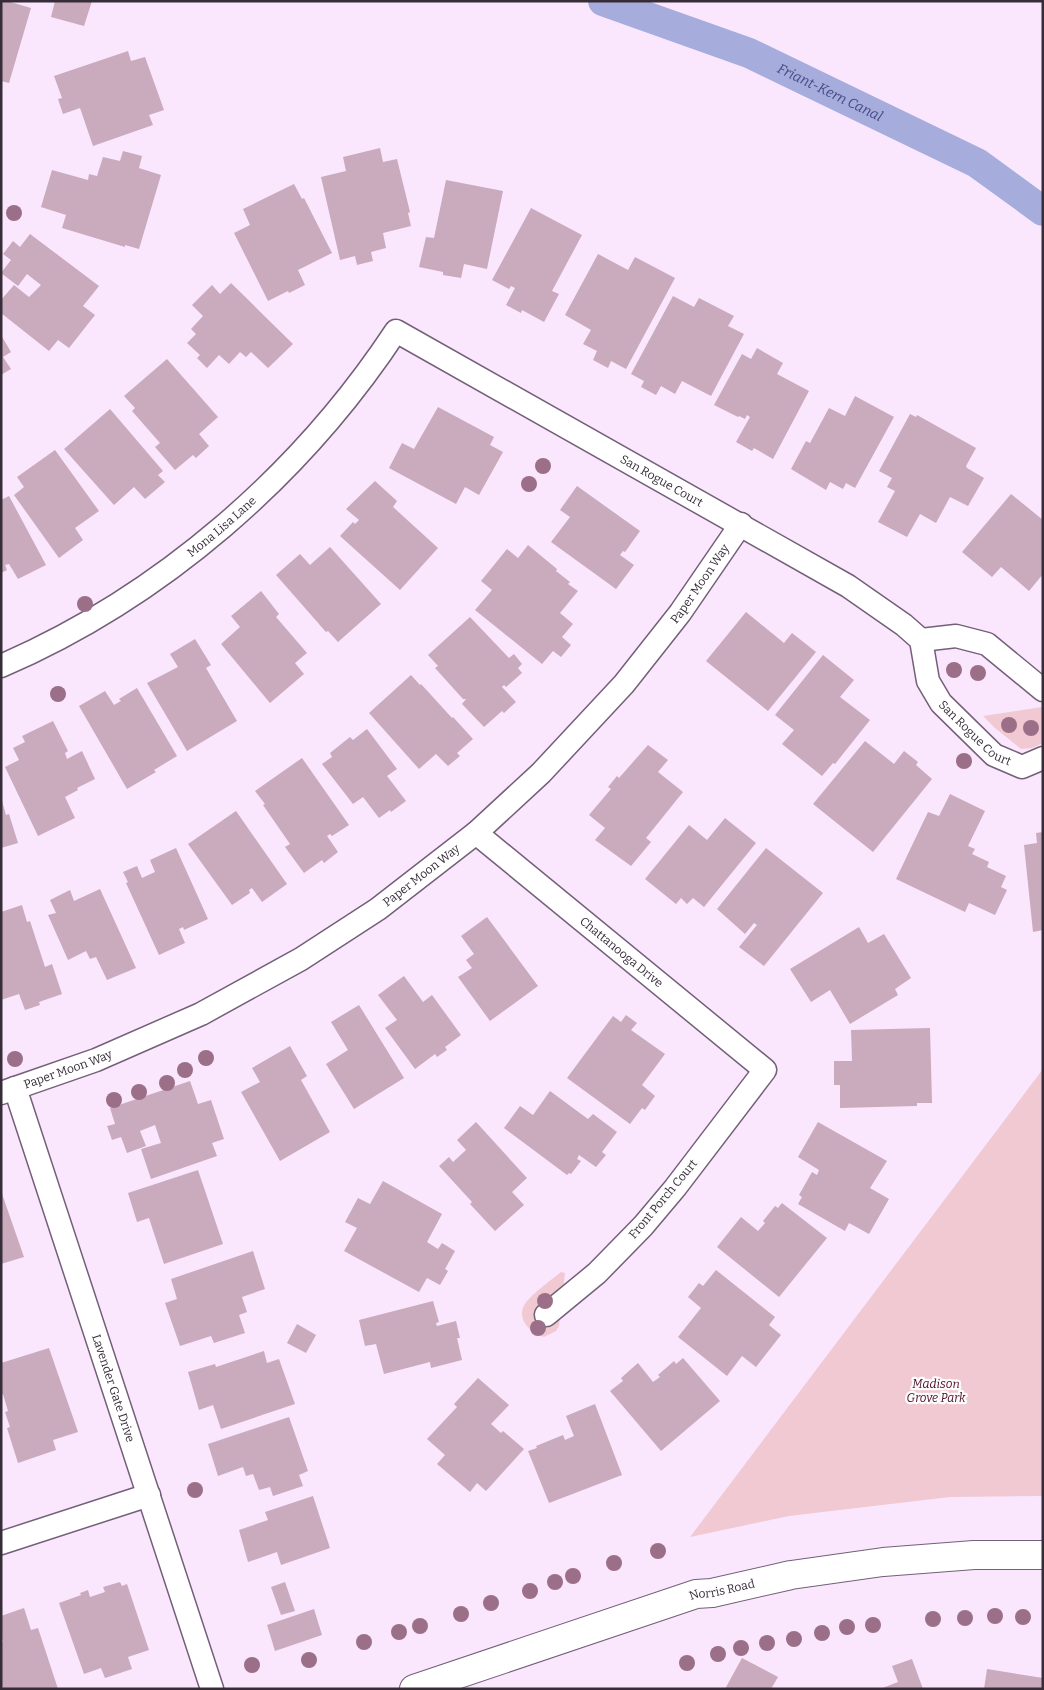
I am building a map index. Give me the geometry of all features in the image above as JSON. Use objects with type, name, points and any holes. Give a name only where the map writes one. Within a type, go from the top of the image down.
[{"type":"street","name":"San Rogue Court","points":[[396,331],[848,586],[904,625],[921,640],[928,681],[941,703],[994,755],[1022,767],[1043,758]]},
{"type":"street","name":"Mona Lisa Lane","points":[[1,666],[89,621],[136,592],[220,529],[279,475],[333,416],[396,331]]},
{"type":"street","name":"Paper Moon Way","points":[[8,1090],[96,1060],[201,1014],[301,959],[378,909],[476,833],[542,773],[624,684],[680,613],[741,524]]},
{"type":"street","points":[[921,640],[956,636],[988,644],[1043,690]]},
{"type":"street","name":"Chattanooga Drive","points":[[476,833],[765,1070]]},
{"type":"street","name":"Front Porch Court","points":[[546,1315],[597,1273],[643,1226],[675,1188],[765,1070]]},
{"type":"street","name":"Lavender Gate Drive","points":[[8,1090],[148,1495],[212,1689]]},
{"type":"street","points":[[1,1543],[148,1495]]},
{"type":"street","name":"Norris Road","points":[[422,1688],[696,1594],[712,1593],[791,1576],[883,1562],[974,1555],[1043,1555]]},
{"type":"green space","points":[[1042,707],[1043,743],[1032,748],[1021,749],[983,716]]},
{"type":"green space","name":"Madison Grove Park","points":[[1043,1069],[1043,1496],[950,1497],[789,1516],[690,1537]]},
{"type":"green space","points":[[561,1272],[565,1273],[559,1326],[556,1331],[544,1337],[533,1332],[525,1323],[522,1313],[523,1307],[535,1293]]},
{"type":"building","points":[[1,1],[31,8],[9,83],[1,81]]},
{"type":"building","points":[[55,1],[92,1],[84,26],[51,17]]},
{"type":"building","points":[[128,51],[131,61],[145,57],[164,110],[149,115],[153,125],[93,146],[80,108],[63,114],[58,99],[62,98],[54,76]]},
{"type":"building","points":[[380,148],[383,162],[397,159],[410,212],[408,213],[411,226],[383,233],[386,248],[371,252],[373,261],[357,265],[355,256],[340,260],[321,177],[346,171],[343,157]]},
{"type":"building","points":[[123,151],[142,156],[139,168],[161,175],[139,249],[125,245],[125,247],[62,228],[66,215],[41,207],[52,170],[88,180],[89,174],[97,176],[103,157],[120,161]]},
{"type":"building","points":[[446,180],[503,191],[487,269],[464,264],[461,278],[443,275],[443,272],[419,267],[426,237],[434,238]]},
{"type":"building","points":[[294,184],[302,199],[304,198],[332,253],[298,270],[305,285],[268,301],[234,233],[250,225],[243,209]]},
{"type":"building","points":[[531,208],[582,235],[552,291],[559,294],[544,322],[522,310],[521,313],[506,305],[515,288],[511,286],[509,289],[492,280]]},
{"type":"building","points":[[30,234],[99,286],[83,306],[95,315],[69,348],[58,340],[49,351],[1,313],[1,300],[14,285],[29,297],[41,285],[27,274],[18,286],[1,273],[11,260],[3,254],[13,241],[20,247]]},
{"type":"building","points":[[598,254],[628,270],[635,257],[675,278],[626,369],[611,361],[608,368],[593,360],[597,351],[583,344],[591,330],[565,315]]},
{"type":"building","points":[[231,283],[293,344],[268,368],[251,352],[246,357],[240,352],[229,364],[219,355],[207,368],[197,358],[200,355],[187,343],[196,334],[191,329],[203,316],[192,305],[212,285],[220,294]]},
{"type":"building","points":[[673,296],[694,307],[699,298],[734,316],[728,326],[744,334],[711,396],[682,381],[675,394],[661,386],[656,395],[641,387],[644,381],[631,374]]},
{"type":"building","points":[[1,335],[11,352],[3,357],[11,369],[1,375]]},
{"type":"building","points":[[757,348],[783,363],[777,374],[809,391],[773,459],[754,448],[752,451],[736,442],[750,417],[747,415],[745,419],[738,417],[714,405],[742,354],[751,359]]},
{"type":"building","points":[[167,359],[218,417],[199,434],[209,446],[196,458],[193,455],[175,470],[155,447],[160,443],[132,411],[135,408],[124,396]]},
{"type":"building","points":[[855,396],[894,417],[855,488],[846,483],[843,489],[830,482],[826,490],[791,469],[806,441],[810,443],[829,408],[845,416]]},
{"type":"building","points":[[438,407],[494,437],[490,445],[503,452],[479,495],[465,487],[456,504],[389,468],[402,443],[414,449]]},
{"type":"building","points":[[110,409],[163,471],[158,475],[165,482],[145,499],[134,487],[114,505],[64,449]]},
{"type":"building","points":[[910,414],[916,417],[917,415],[976,448],[966,466],[984,478],[968,506],[950,497],[936,523],[920,514],[907,537],[878,522],[895,491],[887,487],[892,478],[879,471]]},
{"type":"building","points":[[55,450],[99,511],[75,528],[83,540],[59,558],[14,495],[24,487],[17,477]]},
{"type":"building","points":[[375,481],[397,501],[393,507],[438,548],[400,590],[340,536],[353,522],[355,524],[359,520],[346,509]]},
{"type":"building","points":[[577,486],[640,531],[625,552],[623,551],[620,555],[634,565],[616,589],[551,542],[570,517],[560,510]]},
{"type":"building","points":[[1011,494],[1043,520],[1043,574],[1029,591],[1001,567],[992,577],[962,552]]},
{"type":"building","points":[[9,496],[46,565],[18,579],[9,564],[5,565],[7,570],[1,573],[1,500]]},
{"type":"building","points":[[528,545],[557,569],[556,571],[570,582],[568,584],[578,591],[560,613],[573,624],[562,637],[571,645],[561,657],[553,651],[542,664],[475,610],[492,590],[481,581],[507,549],[518,558]]},
{"type":"building","points":[[330,547],[381,604],[338,642],[328,631],[326,632],[276,575],[300,554],[310,565]]},
{"type":"building","points":[[261,591],[279,614],[276,617],[307,653],[295,663],[304,674],[270,703],[221,644],[240,627],[231,616]]},
{"type":"building","points":[[746,612],[784,643],[792,633],[816,652],[768,711],[706,661]]},
{"type":"building","points":[[470,617],[509,658],[514,654],[522,664],[518,668],[522,673],[506,687],[504,685],[502,687],[516,702],[504,713],[502,711],[484,727],[462,704],[466,699],[463,699],[435,668],[438,666],[428,655]]},
{"type":"building","points":[[195,639],[211,665],[206,668],[237,721],[187,751],[147,683],[178,667],[170,654]]},
{"type":"building","points":[[823,655],[854,680],[840,697],[870,720],[835,764],[833,763],[822,776],[782,744],[794,730],[775,715]]},
{"type":"building","points":[[411,675],[473,739],[457,753],[460,756],[448,766],[436,754],[419,769],[369,713]]},
{"type":"building","points":[[137,688],[177,756],[154,770],[156,772],[127,789],[79,706],[105,691],[114,705],[121,701],[119,699]]},
{"type":"building","points":[[53,721],[68,751],[65,753],[67,759],[82,751],[95,779],[77,788],[78,790],[65,797],[75,818],[38,836],[5,767],[19,760],[13,748],[25,742],[22,736]]},
{"type":"building","points":[[367,729],[397,769],[387,776],[406,801],[379,818],[363,797],[353,804],[322,764],[332,757],[330,753],[350,737],[353,740]]},
{"type":"building","points":[[865,741],[894,764],[904,751],[918,762],[916,765],[932,779],[873,852],[813,804]]},
{"type":"building","points":[[648,745],[668,760],[658,772],[683,792],[646,838],[651,842],[631,866],[595,840],[605,828],[589,815],[611,789],[608,787],[617,776],[619,778]]},
{"type":"building","points":[[302,758],[349,825],[332,836],[330,834],[327,836],[338,852],[324,863],[322,860],[304,873],[285,847],[290,844],[255,791]]},
{"type":"building","points":[[950,794],[985,811],[968,846],[975,849],[972,854],[989,862],[987,867],[1006,876],[1001,887],[1007,890],[995,915],[969,903],[965,912],[896,879],[928,812],[939,816]]},
{"type":"building","points":[[2,801],[6,815],[9,814],[18,843],[1,848]]},
{"type":"building","points":[[236,811],[287,884],[262,902],[252,888],[249,890],[250,893],[232,905],[188,844]]},
{"type":"building","points":[[725,818],[756,843],[704,907],[693,898],[687,904],[681,898],[676,904],[645,879],[689,825],[707,840]]},
{"type":"building","points":[[1043,832],[1043,930],[1033,932],[1024,845],[1037,843],[1036,833]]},
{"type":"building","points":[[176,848],[208,919],[184,930],[183,927],[179,929],[185,943],[159,955],[126,883],[128,882],[123,872],[137,866],[142,878],[155,872],[150,860]]},
{"type":"building","points":[[766,848],[823,893],[764,966],[739,947],[757,925],[754,923],[745,934],[717,909]]},
{"type":"building","points":[[100,889],[136,968],[107,980],[96,957],[90,959],[86,951],[68,960],[48,915],[56,913],[50,900],[70,890],[74,901]]},
{"type":"building","points":[[22,905],[27,922],[30,921],[45,967],[52,964],[62,994],[39,1002],[40,1005],[25,1010],[19,994],[1,1000],[1,912]]},
{"type":"building","points":[[487,917],[538,986],[490,1021],[458,977],[472,968],[466,960],[474,954],[461,936]]},
{"type":"building","points":[[859,927],[868,943],[884,934],[911,978],[895,989],[898,995],[850,1024],[830,990],[811,1002],[790,969]]},
{"type":"building","points":[[404,976],[423,1002],[432,995],[461,1035],[445,1047],[447,1050],[437,1057],[435,1054],[415,1069],[385,1028],[397,1020],[378,995]]},
{"type":"building","points":[[359,1005],[404,1078],[354,1109],[326,1064],[348,1050],[331,1022]]},
{"type":"building","points":[[626,1015],[637,1023],[631,1030],[665,1054],[642,1085],[655,1096],[645,1110],[642,1108],[630,1124],[567,1078],[613,1016],[621,1022]]},
{"type":"building","points":[[930,1028],[932,1103],[917,1103],[917,1106],[840,1108],[840,1085],[834,1085],[834,1061],[852,1061],[851,1030]]},
{"type":"building","points":[[290,1046],[307,1076],[301,1080],[330,1132],[280,1161],[241,1092],[260,1082],[252,1068]]},
{"type":"building","points":[[190,1081],[198,1104],[211,1100],[224,1139],[212,1143],[217,1156],[151,1179],[141,1149],[161,1143],[155,1125],[140,1131],[146,1146],[127,1153],[121,1137],[112,1140],[107,1126],[115,1124],[110,1108]]},
{"type":"building","points":[[550,1091],[588,1119],[593,1114],[617,1132],[602,1152],[606,1155],[596,1167],[579,1155],[577,1159],[581,1161],[571,1174],[567,1175],[504,1128],[520,1106],[533,1115]]},
{"type":"building","points":[[476,1122],[527,1178],[512,1192],[524,1205],[495,1231],[470,1204],[472,1202],[439,1166],[449,1157],[453,1162],[466,1150],[457,1140]]},
{"type":"building","points":[[818,1122],[887,1161],[870,1188],[889,1199],[869,1234],[849,1223],[845,1231],[798,1204],[802,1197],[799,1195],[812,1172],[817,1175],[819,1170],[798,1157]]},
{"type":"building","points":[[198,1170],[223,1244],[164,1264],[149,1218],[137,1222],[128,1193]]},
{"type":"building","points":[[383,1181],[442,1214],[427,1242],[438,1249],[442,1243],[455,1251],[445,1269],[448,1271],[440,1285],[427,1278],[419,1292],[344,1251],[357,1228],[345,1222],[358,1198],[370,1204]]},
{"type":"building","points":[[1,1191],[24,1257],[1,1264]]},
{"type":"building","points":[[782,1203],[827,1238],[779,1297],[717,1247],[741,1217],[758,1231],[775,1206],[778,1208]]},
{"type":"building","points":[[253,1251],[265,1289],[242,1297],[247,1312],[239,1315],[245,1333],[214,1343],[211,1336],[180,1346],[165,1303],[177,1299],[171,1279]]},
{"type":"building","points":[[716,1270],[775,1317],[769,1325],[781,1335],[756,1367],[742,1356],[727,1376],[678,1337],[701,1308],[688,1297],[699,1283],[703,1286]]},
{"type":"building","points":[[433,1301],[439,1322],[436,1323],[437,1326],[456,1321],[460,1338],[457,1338],[462,1360],[431,1368],[430,1362],[384,1374],[376,1344],[365,1346],[359,1320]]},
{"type":"building","points":[[297,1324],[316,1335],[306,1353],[287,1343]]},
{"type":"building","points":[[49,1348],[78,1432],[53,1440],[56,1450],[18,1463],[7,1428],[10,1427],[5,1412],[8,1411],[3,1394],[1,1395],[1,1363]]},
{"type":"building","points":[[264,1351],[267,1363],[279,1359],[295,1404],[221,1429],[213,1405],[199,1410],[188,1372],[215,1364],[216,1367]]},
{"type":"building","points":[[683,1358],[720,1401],[661,1451],[610,1391],[623,1381],[621,1378],[638,1363],[653,1382],[674,1361],[676,1364]]},
{"type":"building","points":[[478,1378],[509,1405],[491,1424],[501,1433],[503,1431],[524,1449],[486,1491],[477,1483],[470,1492],[437,1464],[445,1455],[427,1439],[457,1407],[454,1404]]},
{"type":"building","points":[[595,1404],[622,1475],[549,1503],[528,1451],[563,1435],[565,1440],[574,1436],[566,1416]]},
{"type":"building","points":[[289,1417],[308,1471],[299,1475],[303,1486],[273,1496],[270,1487],[259,1490],[253,1474],[246,1476],[243,1467],[218,1476],[208,1444]]},
{"type":"building","points":[[313,1496],[330,1548],[281,1565],[277,1552],[248,1562],[239,1530],[268,1520],[265,1512]]},
{"type":"building","points":[[120,1582],[122,1586],[127,1584],[149,1650],[128,1657],[132,1669],[105,1678],[101,1668],[84,1674],[59,1603],[81,1595],[80,1593],[88,1590],[90,1597],[105,1592],[103,1587]]},
{"type":"building","points":[[285,1582],[295,1611],[281,1615],[271,1587]]},
{"type":"building","points":[[24,1608],[31,1630],[38,1628],[58,1689],[3,1689],[1,1682],[1,1642],[3,1642],[1,1636],[1,1616]]},
{"type":"building","points":[[314,1609],[322,1635],[275,1651],[267,1625]]},
{"type":"building","points":[[742,1658],[778,1677],[771,1689],[725,1689]]},
{"type":"building","points":[[912,1659],[923,1689],[880,1689],[898,1682],[892,1666]]},
{"type":"building","points":[[987,1669],[1043,1678],[1043,1689],[984,1689]]},
{"type":"waterway","name":"Friant-Kern Canal","points":[[603,1],[749,53],[977,163],[1043,211]]}]
